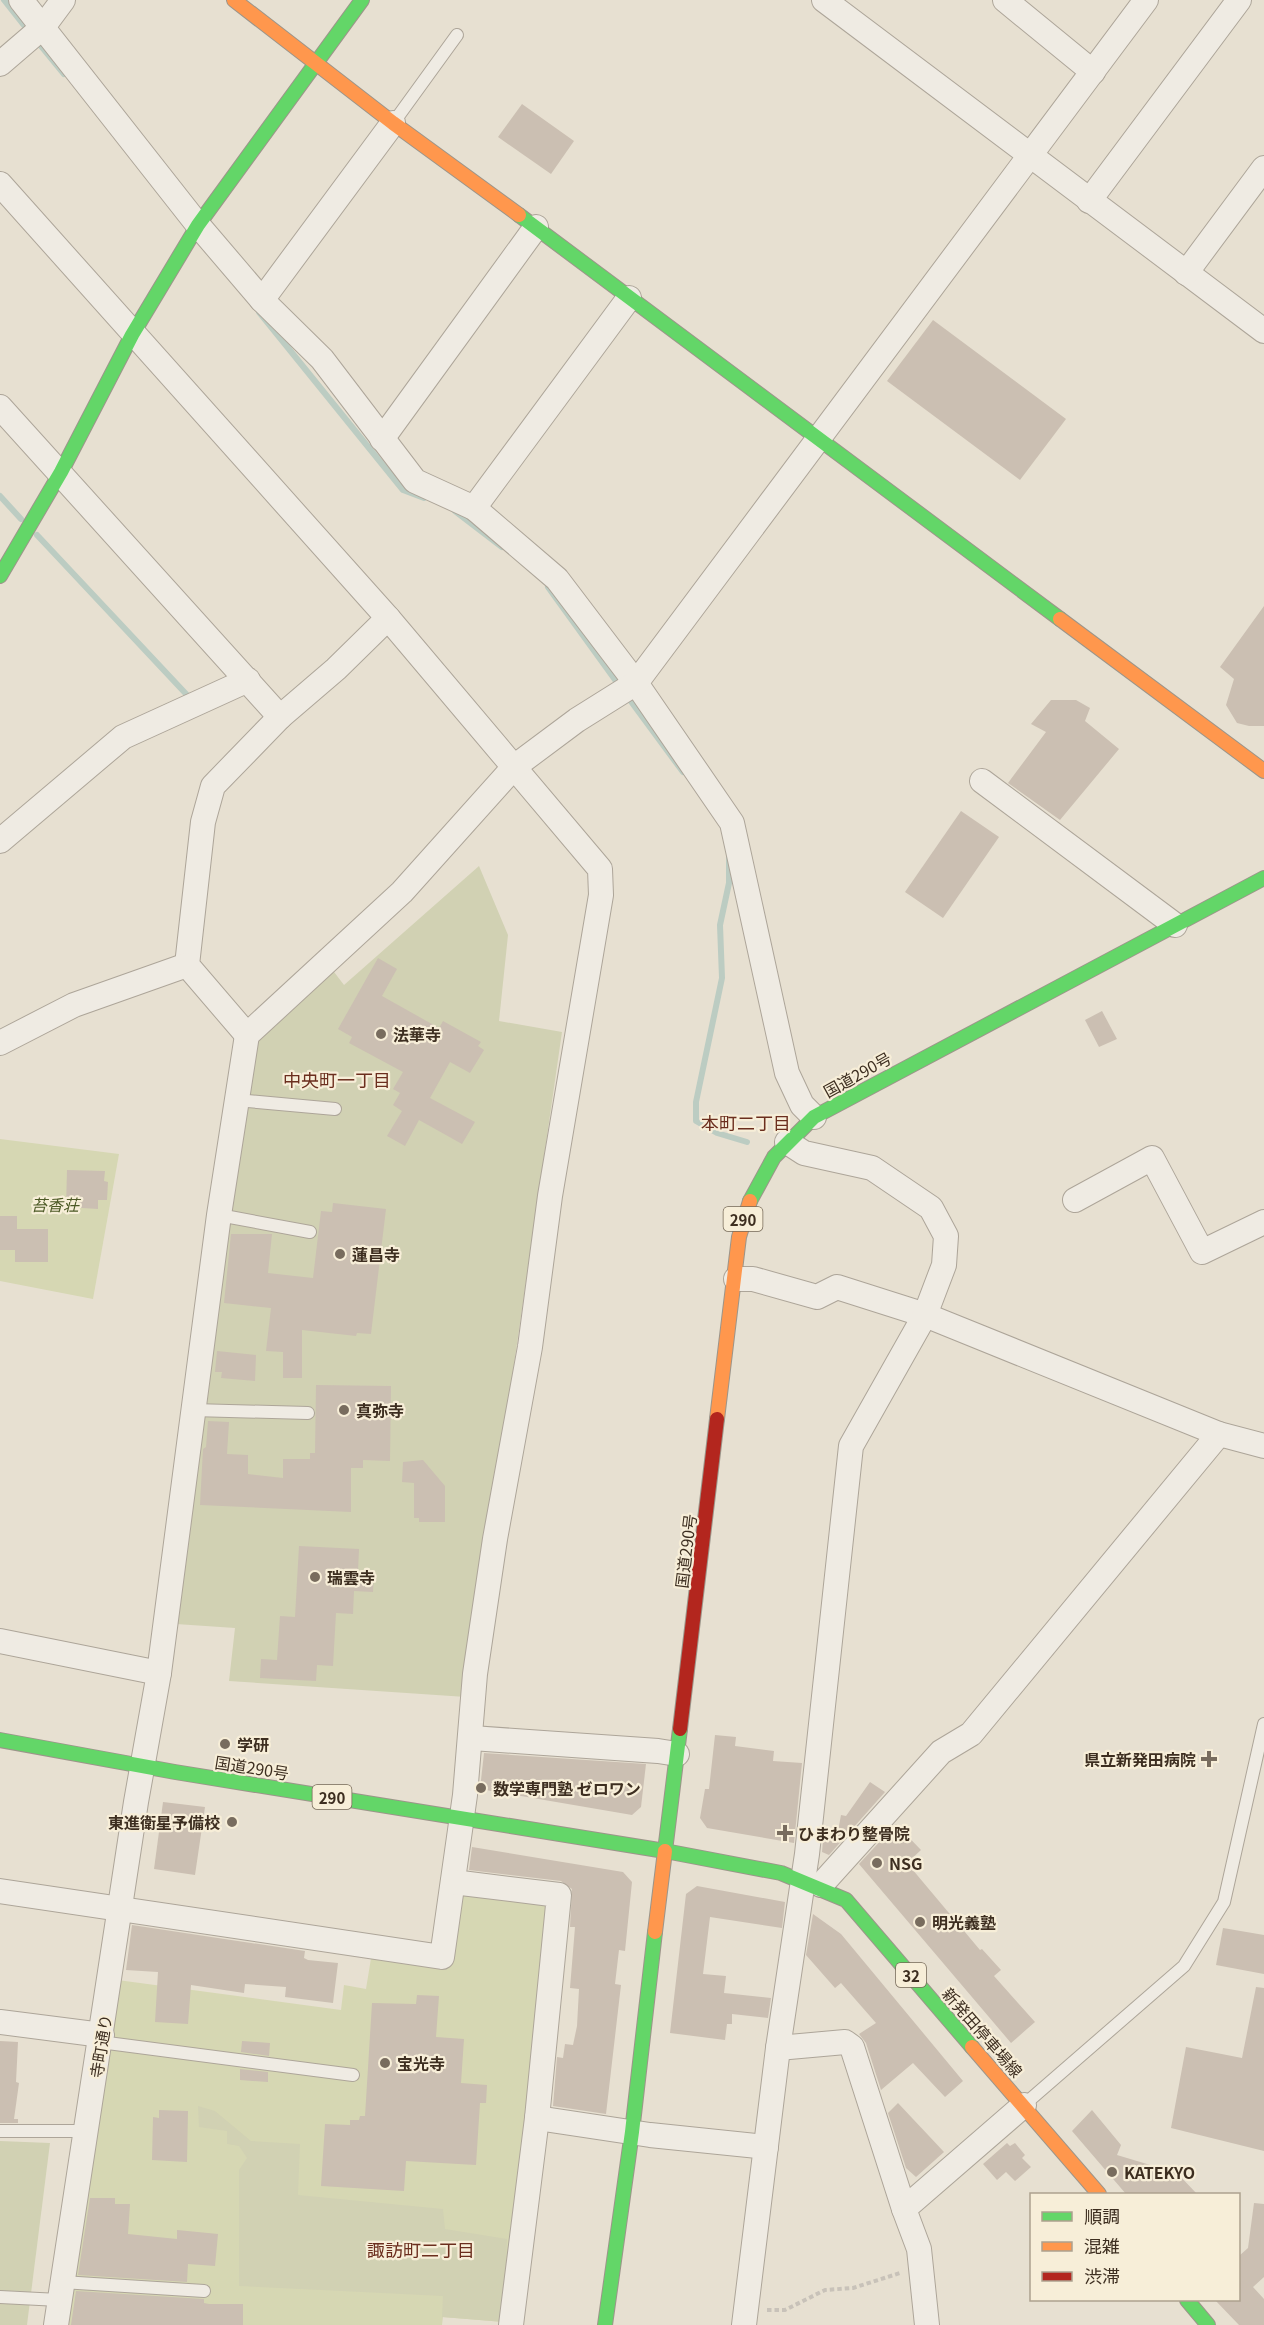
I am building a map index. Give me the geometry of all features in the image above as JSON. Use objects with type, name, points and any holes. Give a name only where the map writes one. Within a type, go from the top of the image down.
[{"type":"main road","points":[[234,0],[393,123],[536,226],[629,298],[1264,771]]},
{"type":"main road","points":[[0,576],[61,472],[132,335],[198,225],[362,0]]},
{"type":"main road","name":"国道290号","points":[[0,1740],[142,1766],[665,1851],[736,1279],[739,1237],[746,1208],[760,1175],[786,1142],[814,1117],[1264,878]]},
{"type":"main road","points":[[605,2325],[632,2132],[665,1851]]},
{"type":"main road","name":"新発田停車場線","points":[[665,1851],[785,1872],[812,1882],[846,1900],[1098,2193]]},
{"type":"main road","points":[[1187,2301],[1208,2325]]},
{"type":"street","points":[[21,0],[198,225],[262,300],[322,359],[415,481],[474,508],[556,579],[636,683],[732,823],[787,1074],[802,1106],[814,1117]]},
{"type":"street","points":[[0,64],[43,27],[63,0]]},
{"type":"street","points":[[824,0],[1264,331]]},
{"type":"street","points":[[1005,0],[1093,72]]},
{"type":"street","points":[[388,618],[336,669],[280,717],[213,786],[202,822],[187,965],[247,1035],[402,892],[514,767],[578,720],[636,683],[1146,0]]},
{"type":"street","points":[[1089,201],[1239,0]]},
{"type":"street","points":[[262,300],[393,123]]},
{"type":"street","points":[[1186,273],[1264,168]]},
{"type":"street","points":[[0,184],[132,335],[388,618],[600,868],[601,895],[550,1196],[530,1347],[495,1539],[475,1674],[472,1738],[442,1957],[0,1891]]},
{"type":"street","points":[[382,439],[536,226]]},
{"type":"street","points":[[474,508],[629,298]]},
{"type":"street","points":[[0,407],[280,717]]},
{"type":"street","points":[[0,840],[123,737],[248,680]]},
{"type":"street","points":[[982,781],[1175,925]]},
{"type":"street","points":[[0,1043],[74,1005],[187,965]]},
{"type":"street","name":"寺町通り","points":[[56,2325],[119,1910],[159,1673],[219,1215],[247,1035]]},
{"type":"street","points":[[745,2317],[778,2048],[812,1882],[851,1446],[926,1315],[944,1265],[946,1236],[931,1208],[872,1168],[804,1153],[786,1142]]},
{"type":"street","points":[[1075,1200],[1152,1158],[1202,1252],[1264,1222]]},
{"type":"street","points":[[736,1279],[753,1280],[816,1296],[837,1287],[926,1315],[1220,1434],[1264,1446]]},
{"type":"street","points":[[812,1882],[941,1752],[971,1734],[1220,1434]]},
{"type":"street","points":[[0,1641],[159,1673]]},
{"type":"street","points":[[472,1738],[658,1750],[677,1754]]},
{"type":"street","points":[[453,1882],[559,1895],[537,2118],[511,2325]]},
{"type":"street","points":[[0,2022],[101,2039]]},
{"type":"street","points":[[778,2048],[845,2042],[852,2047],[919,2249],[927,2325]]},
{"type":"street","points":[[904,2209],[1024,2105]]},
{"type":"street","points":[[537,2118],[632,2132],[766,2147]]},
{"type":"lane","points":[[393,123],[457,36]]},
{"type":"lane","points":[[236,1100],[335,1108]]},
{"type":"lane","points":[[219,1215],[309,1232]]},
{"type":"lane","points":[[193,1410],[308,1413]]},
{"type":"lane","points":[[1024,2105],[1184,1966],[1224,1902],[1264,1724]]},
{"type":"lane","points":[[101,2039],[353,2075]]},
{"type":"lane","points":[[0,2131],[85,2131]]},
{"type":"lane","points":[[0,2297],[61,2291],[204,2291]]},
{"type":"path","points":[[745,2317],[785,2310],[825,2290],[853,2288],[921,2267]]},
{"type":"green space","points":[[479,866],[508,935],[499,1021],[562,1032],[466,1697],[229,1681],[235,1628],[176,1624],[254,1046],[331,968],[344,985]]},
{"type":"green space","name":"苔香荘","points":[[0,1139],[119,1154],[93,1299],[0,1281]]},
{"type":"green space","points":[[453,1882],[559,1895],[504,2322],[443,2317],[442,2325],[56,2325],[110,1979],[341,2010],[344,1985],[366,1989],[373,1946],[442,1956]]},
{"type":"green space","points":[[198,2106],[215,2111],[251,2141],[300,2144],[298,2195],[443,2209],[445,2229],[507,2239],[504,2322],[442,2317],[443,2296],[239,2286],[239,2170],[247,2158],[239,2146],[227,2144],[227,2131],[199,2127]]},
{"type":"green space","points":[[0,2141],[50,2143],[27,2325],[0,2325]]},
{"type":"building","points":[[522,104],[574,141],[551,174],[498,137]]},
{"type":"building","points":[[933,320],[1066,419],[1020,480],[887,381]]},
{"type":"building","points":[[1264,606],[1264,726],[1249,726],[1237,723],[1226,705],[1234,679],[1220,667]]},
{"type":"building","points":[[1051,700],[1076,700],[1090,708],[1085,721],[1119,749],[1060,820],[1008,783],[1046,732],[1031,724]]},
{"type":"building","points":[[961,811],[999,837],[943,918],[905,892]]},
{"type":"building","points":[[378,958],[397,969],[382,996],[439,1028],[443,1021],[481,1042],[478,1046],[484,1050],[470,1073],[450,1062],[430,1098],[475,1122],[462,1144],[419,1120],[405,1146],[387,1136],[402,1111],[393,1105],[400,1093],[393,1089],[403,1072],[349,1043],[352,1037],[338,1029]]},
{"type":"building","points":[[1102,1011],[1117,1039],[1099,1047],[1085,1020]]},
{"type":"building","points":[[67,1170],[105,1171],[104,1181],[108,1182],[107,1200],[98,1200],[98,1209],[66,1207]]},
{"type":"building","points":[[333,1203],[386,1209],[371,1334],[357,1333],[356,1336],[302,1330],[302,1378],[283,1378],[283,1352],[266,1351],[271,1308],[224,1303],[231,1234],[272,1234],[268,1273],[313,1278],[321,1211],[332,1212]]},
{"type":"building","points":[[0,1216],[17,1216],[17,1229],[48,1229],[48,1262],[15,1262],[15,1250],[0,1250]]},
{"type":"building","points":[[217,1351],[256,1355],[255,1381],[221,1378],[222,1372],[215,1372]]},
{"type":"building","points":[[316,1385],[391,1386],[390,1461],[363,1460],[363,1468],[351,1468],[351,1512],[200,1505],[203,1449],[206,1447],[208,1421],[229,1422],[227,1454],[248,1455],[248,1474],[283,1478],[283,1459],[310,1459],[310,1453],[315,1453]]},
{"type":"building","points":[[423,1460],[445,1486],[445,1522],[419,1522],[419,1518],[414,1518],[414,1483],[402,1482],[403,1462]]},
{"type":"building","points":[[299,1546],[359,1549],[358,1572],[374,1572],[373,1592],[354,1591],[353,1614],[336,1613],[333,1666],[317,1665],[316,1681],[260,1678],[261,1659],[277,1660],[280,1616],[295,1617]]},
{"type":"building","points":[[715,1735],[736,1737],[735,1746],[774,1751],[773,1761],[802,1763],[794,1843],[707,1828],[700,1818],[705,1789],[709,1789]]},
{"type":"building","points":[[484,1753],[646,1764],[641,1807],[632,1815],[480,1789]]},
{"type":"building","points":[[870,1782],[885,1792],[829,1855],[822,1852],[824,1829],[838,1831],[841,1815],[846,1816]]},
{"type":"building","points":[[163,1802],[205,1807],[195,1875],[154,1869]]},
{"type":"building","points":[[896,1824],[921,1850],[907,1863],[980,1950],[982,1949],[1001,1970],[994,1976],[1035,2022],[1011,2043],[859,1864]]},
{"type":"building","points":[[472,1847],[623,1872],[632,1882],[625,1951],[619,1950],[615,1984],[621,1985],[606,2114],[553,2106],[557,2057],[563,2058],[565,2044],[573,2045],[577,2026],[579,1989],[570,1988],[575,1927],[570,1927],[572,1889],[561,1881],[469,1870]]},
{"type":"building","points":[[697,1886],[785,1902],[782,1928],[710,1917],[703,1974],[726,1976],[724,1993],[771,1998],[768,2018],[732,2014],[732,2024],[727,2024],[725,2040],[670,2033],[686,1894]]},
{"type":"building","points":[[813,1914],[841,1934],[963,2081],[945,2097],[913,2063],[881,2090],[866,2043],[859,2034],[876,2023],[841,1983],[835,1988],[806,1955]]},
{"type":"building","points":[[132,1925],[305,1951],[304,1958],[308,1960],[338,1963],[333,2003],[285,1997],[286,1987],[245,1984],[244,1993],[191,1985],[188,2024],[155,2022],[158,1972],[126,1970]]},
{"type":"building","points":[[1223,1928],[1264,1935],[1264,1974],[1216,1965]]},
{"type":"building","points":[[1256,1987],[1264,1988],[1264,2151],[1171,2128],[1186,2047],[1242,2058]]},
{"type":"building","points":[[417,1995],[439,1996],[436,2037],[464,2039],[461,2083],[487,2085],[486,2103],[480,2103],[476,2165],[406,2161],[404,2191],[321,2186],[325,2124],[350,2125],[350,2120],[359,2120],[360,2116],[365,2116],[372,2003],[416,2004]]},
{"type":"building","points":[[0,2041],[18,2042],[16,2082],[19,2083],[14,2119],[18,2119],[18,2123],[0,2123]]},
{"type":"building","points":[[242,2041],[270,2043],[269,2056],[241,2052]]},
{"type":"building","points":[[240,2069],[268,2072],[268,2082],[240,2080]]},
{"type":"building","points":[[898,2103],[944,2152],[916,2177],[906,2168],[888,2113]]},
{"type":"building","points":[[159,2110],[188,2111],[187,2162],[152,2160],[153,2117],[159,2118]]},
{"type":"building","points":[[1092,2110],[1121,2145],[1117,2155],[1177,2173],[1196,2193],[1125,2193],[1072,2131]]},
{"type":"building","points":[[1007,2143],[1010,2146],[1015,2143],[1025,2155],[1022,2158],[1031,2167],[1015,2181],[1006,2172],[997,2180],[983,2164]]},
{"type":"building","points":[[90,2198],[115,2198],[115,2204],[130,2204],[128,2234],[177,2239],[177,2230],[218,2234],[215,2266],[188,2264],[187,2282],[78,2275]]},
{"type":"building","points":[[1254,2203],[1264,2204],[1264,2277],[1253,2287],[1264,2299],[1264,2325],[1239,2325],[1216,2301],[1240,2301],[1240,2255],[1248,2248]]},
{"type":"building","points":[[76,2291],[204,2299],[204,2303],[209,2304],[243,2304],[243,2325],[71,2325]]},
{"type":"waterway","points":[[4,0],[30,33]]},
{"type":"waterway","points":[[37,41],[64,74]]},
{"type":"waterway","points":[[259,312],[403,490],[424,498]]},
{"type":"waterway","points":[[0,496],[21,519]]},
{"type":"waterway","points":[[455,511],[502,547]]},
{"type":"waterway","points":[[37,535],[188,696]]},
{"type":"waterway","points":[[548,587],[621,688]]},
{"type":"waterway","points":[[627,696],[683,772]]},
{"type":"waterway","points":[[729,857],[729,883],[720,925],[722,978],[696,1102],[696,1121],[717,1133],[747,1142]]},
{"type":"traffic: fast","points":[[0,576],[61,472],[132,335],[198,225],[362,0]]},
{"type":"traffic: fast","points":[[519,215],[1060,619]]},
{"type":"traffic: fast","points":[[750,1201],[774,1157],[814,1117],[1264,878]]},
{"type":"traffic: fast","points":[[0,1740],[175,1772],[665,1851],[680,1729]]},
{"type":"traffic: fast","points":[[665,1851],[781,1873],[846,1900],[972,2047]]},
{"type":"traffic: fast","points":[[605,2325],[632,2132],[655,1932]]},
{"type":"traffic: fast","points":[[1188,2301],[1208,2325]]},
{"type":"traffic: slow","points":[[234,0],[393,123],[519,215]]},
{"type":"traffic: slow","points":[[1060,619],[1264,771]]},
{"type":"traffic: slow","points":[[717,1419],[739,1237],[750,1201]]},
{"type":"traffic: slow","points":[[655,1932],[665,1851]]},
{"type":"traffic: slow","points":[[972,2047],[1098,2193]]},
{"type":"traffic: jam","points":[[680,1729],[717,1419]]},
{"type":"place","name":"法華寺","points":[[381,1034]]},
{"type":"place","name":"蓮昌寺","points":[[340,1254]]},
{"type":"place","name":"真弥寺","points":[[344,1410]]},
{"type":"place","name":"瑞雲寺","points":[[315,1577]]},
{"type":"place","name":"学研","points":[[225,1744]]},
{"type":"place","name":"県立新発田病院","points":[[1209,1759]]},
{"type":"place","name":"数学専門塾 ゼロワン","points":[[481,1788]]},
{"type":"place","name":"東進衛星予備校","points":[[232,1822]]},
{"type":"place","name":"ひまわり整骨院","points":[[785,1833]]},
{"type":"place","name":"NSG","points":[[877,1863]]},
{"type":"place","name":"明光義塾","points":[[920,1922]]},
{"type":"place","name":"宝光寺","points":[[385,2063]]},
{"type":"place","name":"KATEKYO","points":[[1112,2172]]},
{"type":"district","name":"中央町一丁目","points":[[337,1079]]},
{"type":"district","name":"本町二丁目","points":[[746,1122]]},
{"type":"district","name":"諏訪町二丁目","points":[[421,2249]]}]
